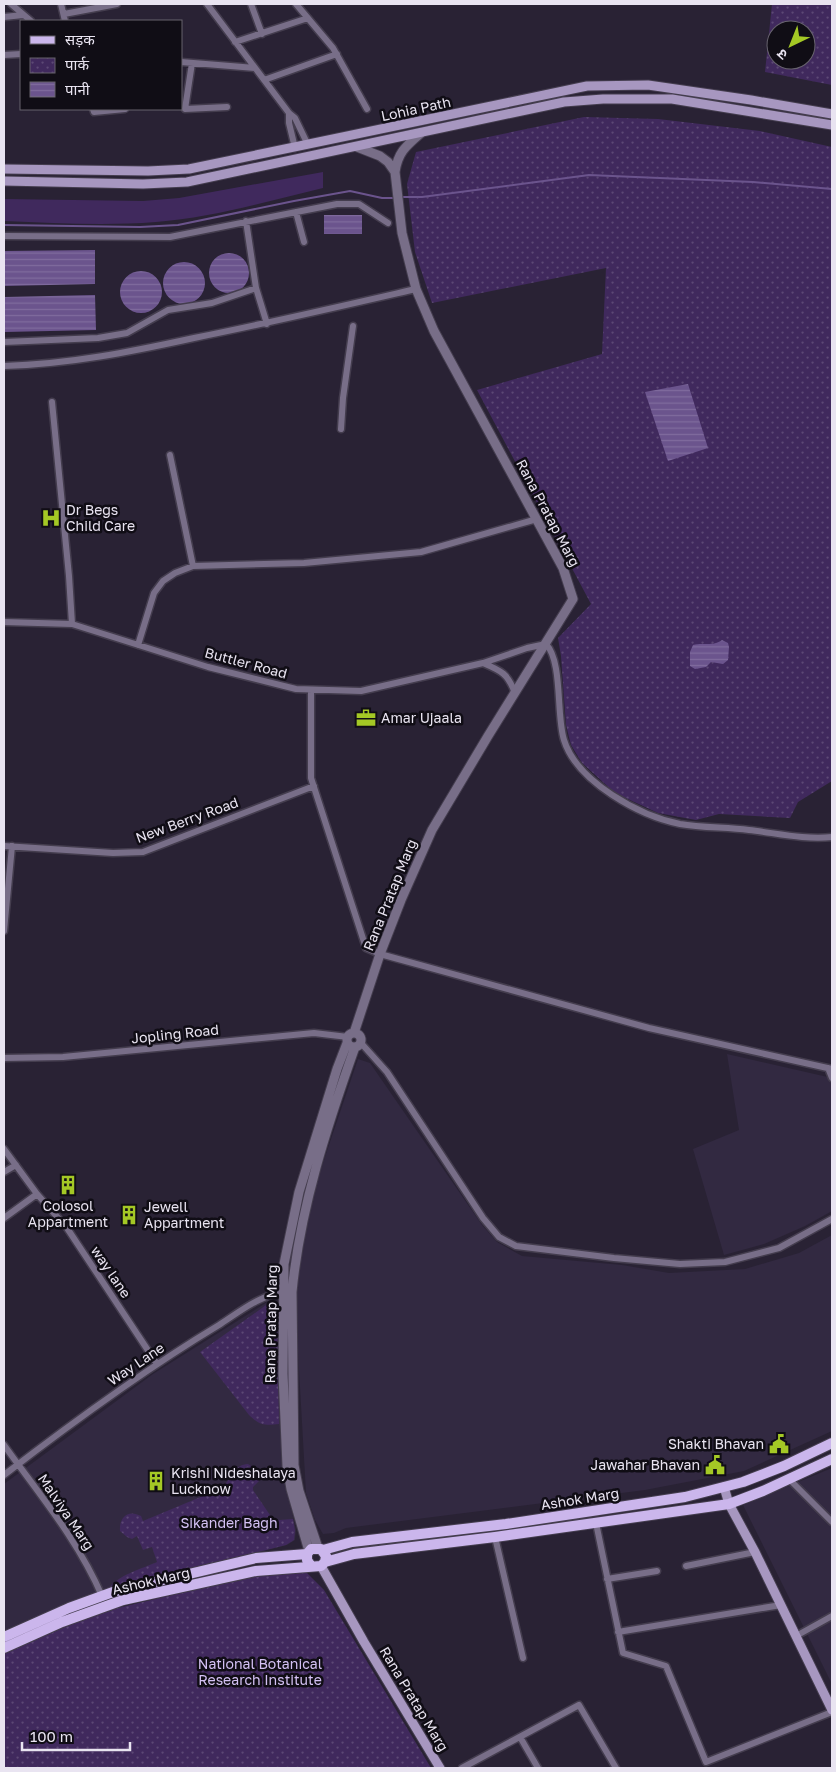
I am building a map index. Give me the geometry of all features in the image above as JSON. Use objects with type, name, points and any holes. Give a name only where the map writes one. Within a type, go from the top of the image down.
[{"type":"main road","name":"Lohia Path","points":[[4,169],[148,172],[189,169],[587,86],[648,85],[742,98],[832,114]]},
{"type":"main road","name":"Lohia Path","points":[[4,181],[143,184],[187,182],[564,102],[603,99],[672,99],[832,125]]},
{"type":"main road","name":"Ashok Marg","points":[[4,1637],[69,1608],[102,1596],[256,1558],[314,1551],[352,1542],[572,1515],[685,1497],[743,1482],[784,1466],[832,1443]]},
{"type":"main road","name":"Ashok Marg","points":[[4,1648],[62,1622],[123,1600],[256,1571],[319,1565],[354,1554],[495,1537],[729,1504],[832,1459]]},
{"type":"main road","points":[[724,1487],[729,1504],[755,1552],[832,1711]]},
{"type":"main road","points":[[314,1551],[326,1556],[319,1565],[307,1560],[314,1551]]},
{"type":"main road","name":"Rana Pratap Marg","points":[[319,1565],[440,1768]]},
{"type":"street","points":[[11,4],[30,20]]},
{"type":"street","points":[[61,4],[65,18],[117,4]]},
{"type":"street","points":[[207,4],[289,113],[295,118],[308,145]]},
{"type":"street","points":[[251,4],[262,34]]},
{"type":"street","points":[[296,4],[333,48],[367,109]]},
{"type":"street","points":[[4,17],[23,15]]},
{"type":"street","points":[[235,42],[308,18]]},
{"type":"street","points":[[4,55],[20,54]]},
{"type":"street","points":[[264,80],[337,54]]},
{"type":"street","points":[[182,62],[255,68]]},
{"type":"street","points":[[192,63],[184,102],[186,109],[228,107]]},
{"type":"street","points":[[93,110],[94,112],[114,110]]},
{"type":"street","points":[[289,113],[289,123],[295,148]]},
{"type":"street","points":[[395,175],[396,159],[400,152],[421,133]]},
{"type":"street","points":[[357,147],[380,156],[388,162],[395,175]]},
{"type":"street","name":"Rana Pratap Marg","points":[[314,1551],[291,1489],[287,1466],[282,1374],[288,1292],[284,1264],[298,1192],[337,1069],[353,1041],[380,954],[401,900],[432,830],[573,598],[564,568],[434,331],[416,289],[402,233],[395,175]]},
{"type":"street","points":[[4,236],[170,236],[337,204],[358,204],[388,223]]},
{"type":"street","points":[[296,212],[304,242]]},
{"type":"street","points":[[246,221],[256,288],[267,324]]},
{"type":"street","points":[[4,342],[98,338],[126,333],[168,310],[212,303],[256,288]]},
{"type":"street","points":[[4,366],[38,365],[101,357],[267,324],[416,289]]},
{"type":"street","points":[[341,429],[343,398],[353,326]]},
{"type":"street","points":[[52,402],[72,624]]},
{"type":"street","points":[[170,455],[193,566]]},
{"type":"street","points":[[138,645],[154,593],[163,581],[175,573],[193,566],[304,563],[422,552],[537,519]]},
{"type":"street","name":"Buttler Road","points":[[4,622],[72,624],[248,677],[296,689],[311,690],[361,691],[483,663],[546,644]]},
{"type":"street","points":[[546,644],[552,650],[556,663],[564,739],[572,757],[594,782],[618,799],[650,814],[680,824],[746,829],[816,839],[832,837]]},
{"type":"street","points":[[483,663],[501,671],[510,679],[515,693]]},
{"type":"street","points":[[311,690],[311,778],[366,948],[380,954],[649,1028],[830,1068],[832,1078]]},
{"type":"street","name":"New Berry Road","points":[[4,846],[113,853],[143,852],[314,786]]},
{"type":"street","points":[[4,931],[12,846]]},
{"type":"street","name":"Jopling Road","points":[[4,1058],[63,1057],[314,1033],[353,1041]]},
{"type":"street","points":[[353,1041],[387,1072],[483,1218],[499,1236],[516,1246],[680,1264],[726,1262],[779,1248],[832,1219]]},
{"type":"street","name":"way lane","points":[[4,1149],[37,1194],[67,1228],[157,1364]]},
{"type":"street","points":[[4,1172],[16,1165]]},
{"type":"street","points":[[4,1218],[37,1194]]},
{"type":"street","name":"Way Lane","points":[[4,1475],[72,1423],[157,1364],[267,1296],[288,1292]]},
{"type":"street","name":"Malviya Marg","points":[[4,1445],[57,1516],[92,1573],[102,1596]]},
{"type":"street","points":[[789,1479],[832,1522]]},
{"type":"street","points":[[596,1523],[623,1653],[666,1666],[706,1762],[832,1711]]},
{"type":"street","points":[[495,1537],[523,1658]]},
{"type":"street","points":[[686,1566],[755,1552]]},
{"type":"street","points":[[607,1580],[657,1571]]},
{"type":"street","points":[[618,1632],[781,1605]]},
{"type":"street","points":[[796,1636],[832,1616]]},
{"type":"street","points":[[462,1768],[579,1705],[616,1768]]},
{"type":"street","points":[[520,1737],[538,1768]]},
{"type":"shaded area","points":[[727,1054],[832,1078],[832,1211],[805,1226],[764,1244],[724,1255],[693,1149],[739,1130]]},
{"type":"shaded area","points":[[358,1059],[370,1063],[482,1225],[497,1242],[522,1256],[622,1265],[669,1273],[745,1269],[799,1253],[832,1235],[832,1431],[744,1471],[645,1490],[346,1528],[334,1533],[323,1534],[315,1520],[306,1493],[298,1352],[297,1286],[306,1213]]},
{"type":"shaded area","points":[[269,1301],[278,1303],[282,1466],[296,1530],[295,1540],[287,1545],[109,1590],[4,1632],[4,1484],[153,1374]]},
{"type":"shaded area","points":[[832,1468],[832,1684],[743,1505]]},
{"type":"green space","points":[[772,4],[832,4],[832,85],[765,72],[766,62],[766,70],[816,70],[816,20],[770,20]]},
{"type":"green space","points":[[584,117],[658,119],[760,131],[832,147],[832,781],[798,802],[790,818],[719,814],[696,820],[658,813],[615,793],[582,763],[571,745],[566,725],[558,638],[591,604],[477,390],[602,354],[606,268],[432,303],[415,252],[407,184],[416,152]]},
{"type":"green space","points":[[323,172],[323,188],[198,217],[118,224],[4,221],[4,199],[143,201],[179,198]]},
{"type":"green space","points":[[269,1303],[277,1306],[279,1424],[270,1425],[259,1423],[249,1415],[200,1352]]},
{"type":"green space","name":"Sikander Bagh","points":[[248,1464],[254,1469],[259,1478],[253,1490],[272,1518],[279,1520],[293,1519],[294,1540],[286,1545],[109,1589],[112,1584],[123,1576],[157,1562],[152,1547],[143,1550],[137,1536],[132,1539],[120,1531],[121,1522],[125,1516],[132,1513],[136,1514],[141,1516],[143,1521],[215,1491],[226,1483],[237,1468]]},
{"type":"green space","name":"National Botanical Research Institute","points":[[305,1571],[324,1590],[431,1768],[4,1768],[4,1653],[97,1613],[267,1572]]},
{"type":"water","points":[[324,215],[362,215],[362,234],[324,234]]},
{"type":"water","points":[[95,250],[95,284],[4,286],[4,251]]},
{"type":"water","points":[[233,253],[240,256],[246,262],[249,273],[248,281],[240,290],[233,293],[225,293],[218,290],[210,281],[209,269],[212,262],[221,254]]},
{"type":"water","points":[[184,262],[199,268],[205,283],[199,298],[184,304],[169,298],[163,283],[169,268]]},
{"type":"water","points":[[141,271],[156,277],[162,292],[156,307],[141,313],[126,307],[120,292],[126,277]]},
{"type":"water","points":[[95,295],[96,330],[4,332],[4,297]]},
{"type":"water","points":[[688,384],[708,448],[668,461],[645,392]]},
{"type":"water","points":[[722,640],[728,643],[728,660],[723,664],[711,662],[706,667],[695,669],[690,666],[690,652],[693,645],[712,644]]},
{"type":"waterway","points":[[401,197],[422,197],[589,175],[753,182],[832,189]]},
{"type":"waterway","points":[[4,225],[140,227],[178,225],[350,191],[382,198],[394,198]]},
{"type":"place","name":"Dr Begs Child Care","points":[[51,518]]},
{"type":"place","name":"Amar Ujaala","points":[[366,718]]},
{"type":"place","name":"Colosol Appartment","points":[[68,1185]]},
{"type":"place","name":"Jewell Appartment","points":[[129,1215]]},
{"type":"place","name":"Shakti Bhavan","points":[[779,1444]]},
{"type":"place","name":"Jawahar Bhavan","points":[[715,1465]]},
{"type":"place","name":"Krishi Nideshalaya Lucknow","points":[[156,1481]]}]
